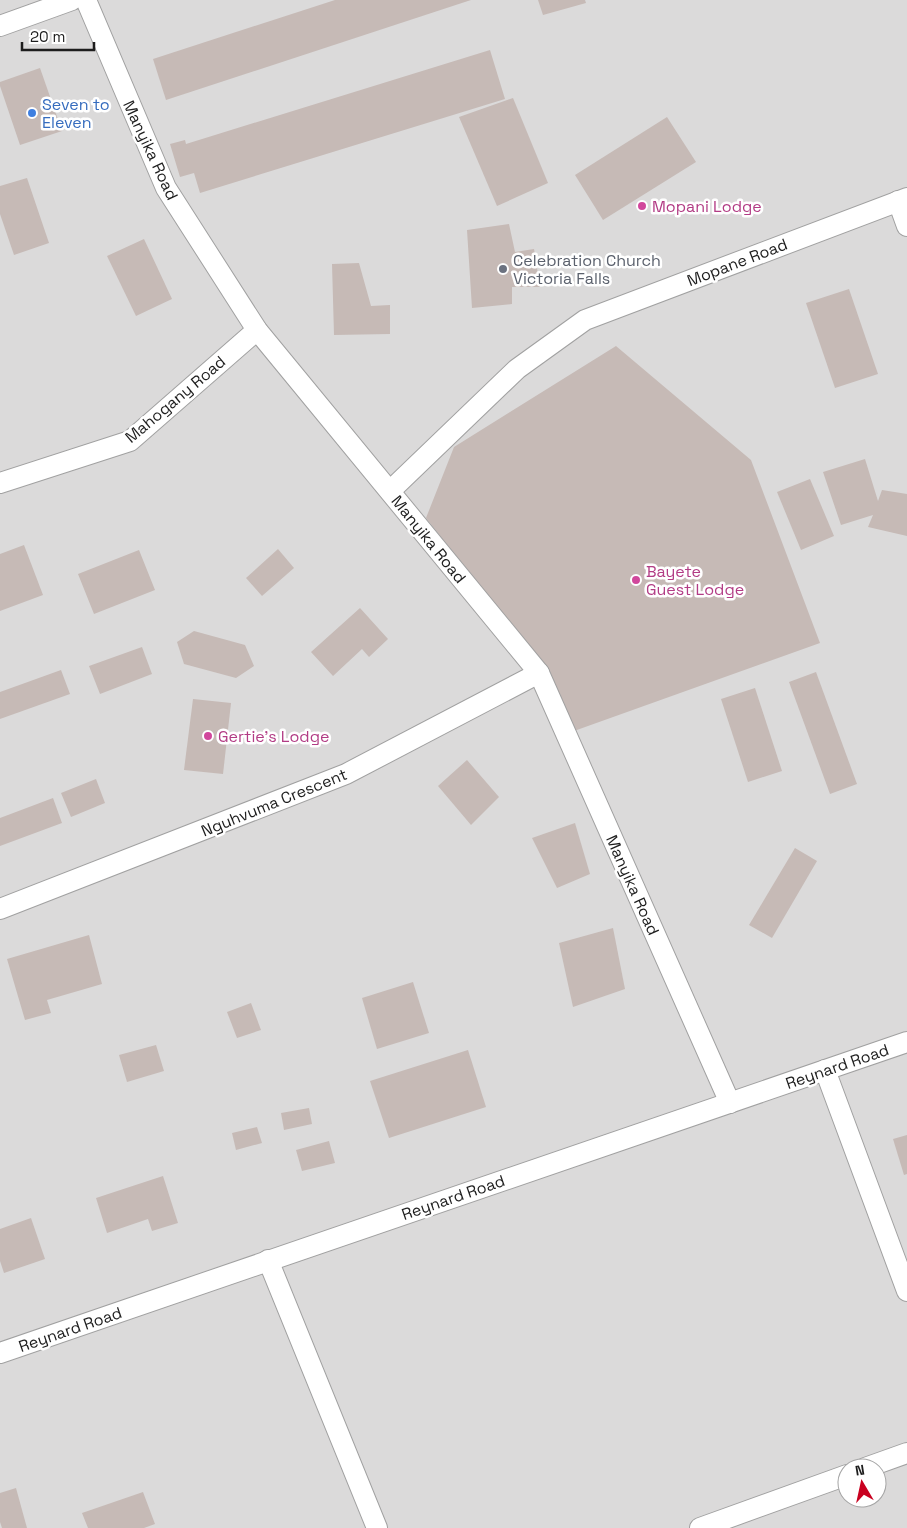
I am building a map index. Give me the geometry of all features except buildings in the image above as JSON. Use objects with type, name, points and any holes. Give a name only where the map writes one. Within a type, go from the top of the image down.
[{"type":"street","points":[[0,26],[72,0]]},
{"type":"street","name":"Manyika Road","points":[[86,0],[166,188],[256,330],[539,673],[730,1103]]},
{"type":"street","points":[[903,199],[907,226]]},
{"type":"street","name":"Mopane Road","points":[[390,491],[517,369],[586,320],[903,199]]},
{"type":"street","name":"Mahogany Road","points":[[0,483],[130,441],[256,330]]},
{"type":"street","name":"Nguhvuma Crescent","points":[[0,909],[346,774],[539,673]]},
{"type":"street","name":"Reynard Road","points":[[0,1353],[907,1042]]},
{"type":"street","points":[[825,1070],[907,1291]]},
{"type":"street","points":[[268,1260],[377,1528]]},
{"type":"street","points":[[887,1460],[907,1453]]},
{"type":"street","points":[[700,1528],[837,1478]]},
{"type":"shaded area","points":[[0,0],[907,0],[907,1528],[0,1528]]},
{"type":"place","name":"Seven to Eleven","points":[[32,113]]},
{"type":"place","name":"Mopani Lodge","points":[[642,206]]},
{"type":"place","name":"Celebration Church Victoria Falls","points":[[503,269]]},
{"type":"place","name":"Bayete Guest Lodge","points":[[636,580]]},
{"type":"place","name":"Gertie's Lodge","points":[[208,736]]}]
